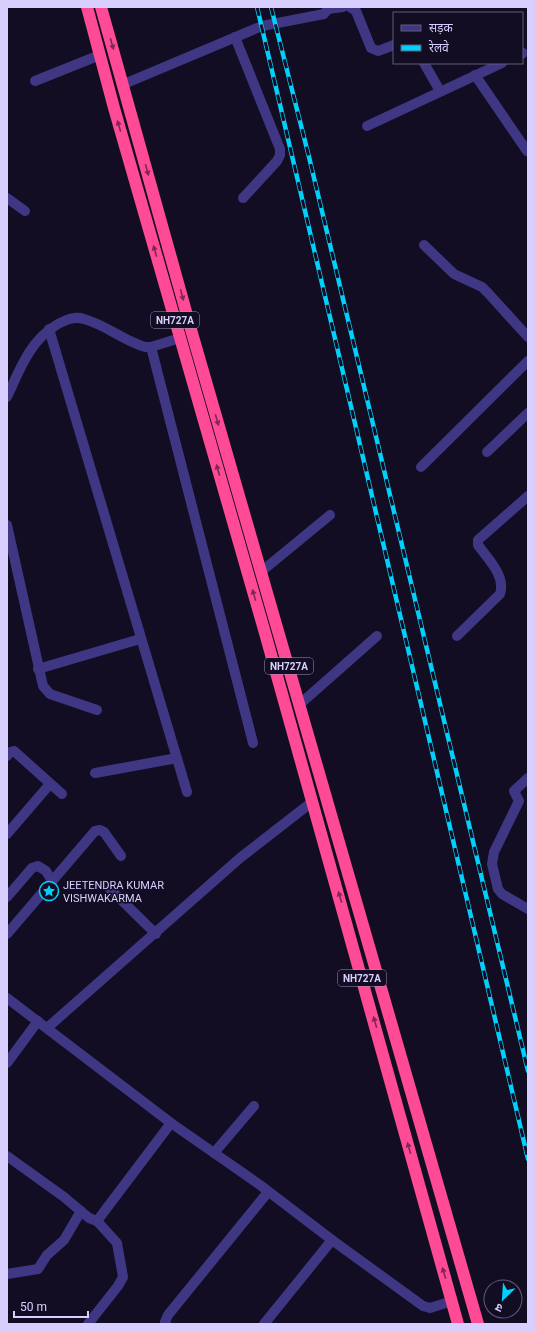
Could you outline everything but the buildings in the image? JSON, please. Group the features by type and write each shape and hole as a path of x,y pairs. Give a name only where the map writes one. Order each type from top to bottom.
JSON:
{"highway":[{"name":"NH727A","path":"87,7 458,1324"},
{"name":"NH727A","path":"102,7 192,333 262,571 478,1324"}],"street":[{"path":"124,84 262,26 324,14 328,8 344,7"},
{"path":"350,7 356,11 371,48 378,51 393,45"},
{"path":"235,37 280,149 280,155 277,161 243,198"},
{"path":"35,81 100,55"},
{"path":"425,64 440,91"},
{"path":"367,126 500,64"},
{"path":"475,75 527,151"},
{"path":"7,198 25,211"},
{"path":"424,246 454,274 482,287 528,337"},
{"path":"7,397 27,355 34,344 49,329 66,319 83,319 138,345 151,347 180,338"},
{"path":"49,329 115,547 140,639 188,792"},
{"path":"151,347 253,743"},
{"path":"421,467 528,361"},
{"path":"487,452 528,413"},
{"path":"457,636 500,594 503,588 502,580 478,545 478,540 528,496"},
{"path":"262,571 330,514"},
{"path":"7,525 38,670 43,686 50,694 97,710"},
{"path":"300,704 377,636"},
{"path":"38,670 140,639"},
{"path":"7,756 10,752 14,751 62,794"},
{"path":"95,773 177,758"},
{"path":"528,778 514,792 519,802 494,852 492,864 498,889 502,894 528,909"},
{"path":"7,834 50,784"},
{"path":"47,1028 156,934 240,858 312,802"},
{"path":"7,934 95,831 100,830 108,836 121,856"},
{"path":"7,897 32,868 38,866 46,870 52,880"},
{"path":"110,889 156,934"},
{"path":"7,998 171,1123 423,1306 430,1308 452,1301"},
{"path":"7,1063 38,1021"},
{"path":"214,1153 254,1106"},
{"path":"97,1220 171,1123"},
{"path":"7,1156 89,1218 97,1220 117,1243 123,1277 118,1286 88,1324"},
{"path":"166,1324 165,1322 168,1315 268,1192"},
{"path":"7,1274 38,1269 47,1255 64,1240 81,1211"},
{"path":"264,1324 332,1240"}],"railway":[{"path":"257,7 528,1159"},
{"path":"271,7 309,157 528,1071"}],"place":[{"name":"JEETENDRA KUMAR VISHWAKARMA","path":"49,891"}]}
